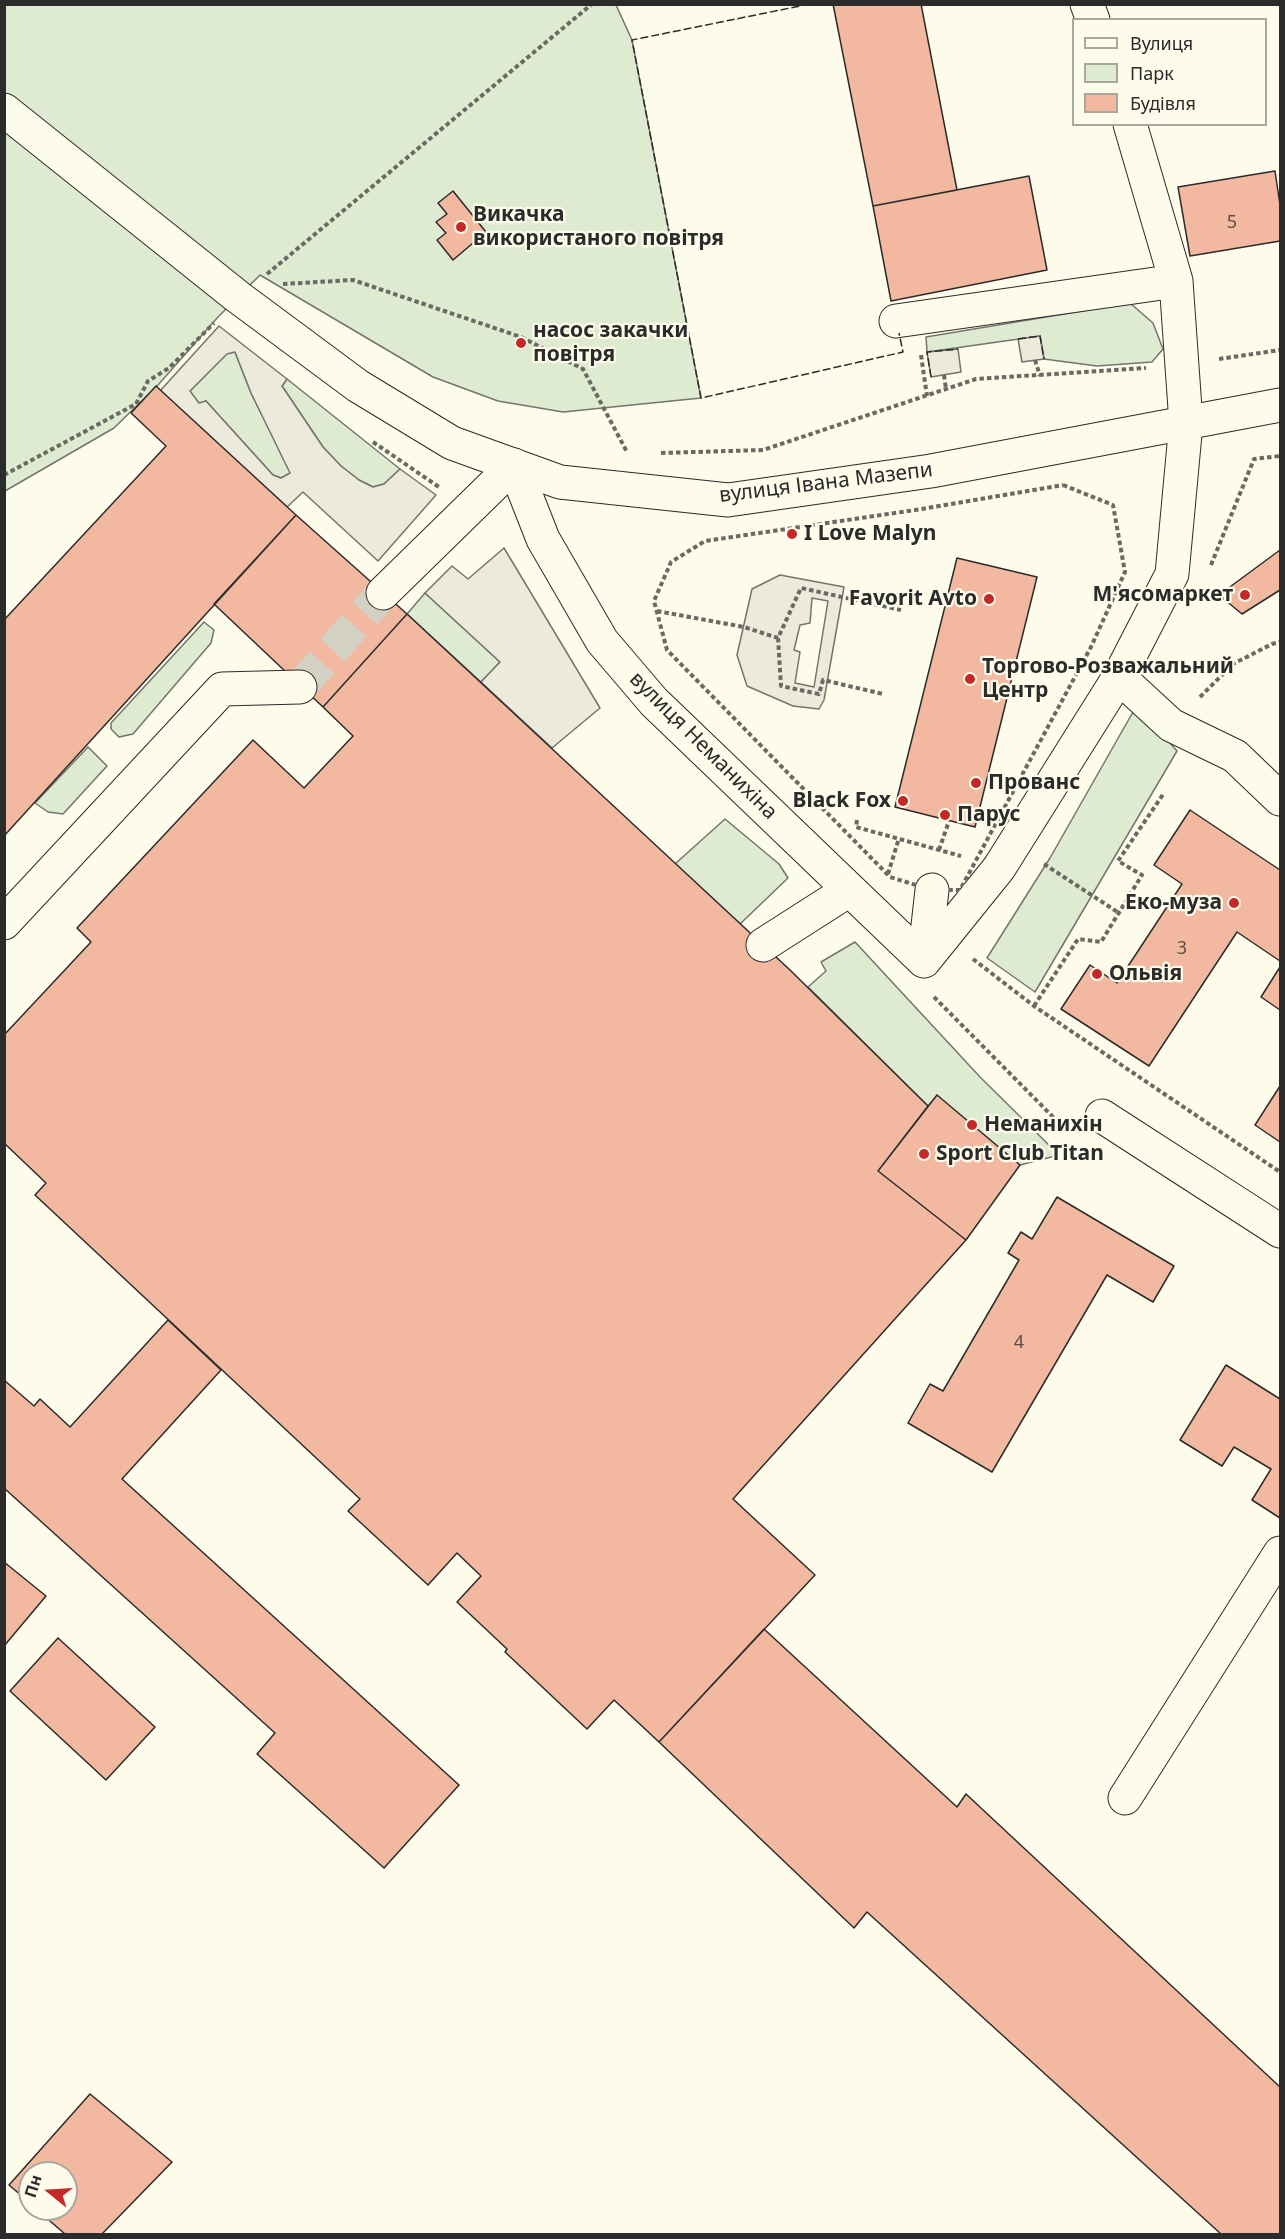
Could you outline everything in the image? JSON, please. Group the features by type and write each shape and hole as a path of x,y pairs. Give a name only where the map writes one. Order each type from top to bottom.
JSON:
{"street":[{"name":"вулиця Івана Мазепи","path":"4,110 229,308 452,442 560,482 728,500 930,471 1281,405"},
{"path":"925,975 999,868 1119,677 1172,574 1186,423 1176,281 1131,126"},
{"path":"896,321 1176,281"},
{"path":"383,593 513,465"},
{"name":"вулиця Неманихіна","path":"513,465 543,539 602,641 654,702 849,890 925,975"},
{"path":"1119,677 1172,725 1273,778 1281,778"},
{"path":"4,923 222,689 300,687"},
{"path":"1234,756 1281,799"},
{"path":"763,945 849,890"},
{"path":"925,975 932,890"},
{"path":"1102,1116 1281,1231"},
{"path":"1125,1798 1281,1553"}],"path":[{"path":"267,275 592,4"},
{"path":"274,285 353,280 520,337 583,369 628,453"},
{"path":"4,475 136,404 148,381 169,368 229,308"},
{"path":"661,453 763,450 976,379 1182,364 1281,350"},
{"path":"1035,360 1040,376"},
{"path":"923,372 927,396"},
{"path":"944,375 946,390"},
{"path":"616,452 638,454"},
{"path":"1206,573 1254,459 1281,456"},
{"path":"1063,485 1113,505 1125,572 1091,647 960,890 932,890 888,875 667,650 654,601 671,562 705,541 1063,485"},
{"path":"884,694 823,680 819,694 781,686 778,638 801,588 901,610"},
{"path":"657,611 744,627 778,638"},
{"path":"1172,725 1233,664 1272,644 1281,642"},
{"path":"1034,1006 1078,939 1101,942 1119,913 1142,875 1118,861 1164,794"},
{"path":"857,820 856,826 968,858"},
{"path":"939,850 949,821"},
{"path":"888,875 899,838"},
{"path":"1041,862 1119,913"},
{"path":"970,957 1034,1006 1281,1172"},
{"path":"925,975 1066,1130"}],"green space":[{"path":"5,5 616,5 632,40 701,398 563,412 498,401 433,377 260,275 218,317 158,385 114,428 5,491"},
{"path":"1130,303 1153,323 1163,349 1152,362 1097,366 1044,359 1040,336 927,352 926,337"},
{"path":"235,352 251,393 291,473 281,478 273,475 206,401 199,404 189,392 227,353"},
{"path":"287,379 400,469 384,484 373,487 359,480 341,466 323,447 282,386"},
{"path":"425,593 500,662 481,682 407,614"},
{"path":"204,622 214,630 211,643 133,734 119,737 111,729 111,723"},
{"path":"1137,705 1177,751 1035,992 987,958 1050,858"},
{"path":"88,747 107,766 63,814 48,812 35,803"},
{"path":"725,819 779,864 788,878 740,924 675,864"},
{"path":"855,942 980,1077 1059,1155 1020,1165 937,1096 928,1106 808,987 826,971 821,962"}],"shaded area":[{"path":"219,326 287,379 282,386 323,447 341,466 359,480 373,487 384,484 400,469 436,495 378,561 303,492 287,507 160,391","holes":["235,352 251,393 290,473 281,478 273,475 206,401 199,403 190,391 227,354"]},
{"path":"1040,336 1044,359 1022,362 1018,339"},
{"path":"958,349 961,372 931,377 927,352"},
{"path":"504,548 600,708 552,748 481,682 500,662 425,593 452,566 468,579"},
{"path":"780,575 844,587 824,700 819,709 793,706 747,686 737,655 752,589","holes":["812,598 828,601 814,687 795,683 800,652 794,650 800,625 810,623"]}],"building":[{"path":"833,4 921,4 957,190 873,206"},
{"path":"1275,171 1280,205 1280,241 1190,256 1178,187"},
{"path":"1029,176 1047,270 891,301 873,206"},
{"name":"Викачка використаного повітря","path":"453,191 486,232 453,260 437,240 446,233 436,222 447,214 438,203"},
{"name":"насос закачки повітря","path":"523,337 527,343 523,349 519,349 515,341"},
{"path":"156,386 296,515 4,836 4,620 166,446 131,413"},
{"path":"296,515 407,614 323,707 214,604"},
{"path":"1280,550 1280,590 1242,614 1219,595"},
{"name":"Торгово-Розважальний Центр","path":"957,558 1037,577 975,827 895,807"},
{"path":"407,614 790,970 928,1106 878,1171 966,1240 733,1499 815,1575 659,1742 614,1700 587,1729 505,1652 507,1649 457,1602 481,1576 457,1553 428,1585 348,1511 360,1499 35,1195 46,1183 4,1143 4,1035 91,942 77,928 253,740 304,788 353,736 323,707"},
{"path":"1190,810 1280,870 1280,961 1237,932 1149,1066 1061,1009 1090,965 1117,983 1182,884 1154,865"},
{"path":"1280,967 1280,1010 1261,997"},
{"path":"1280,1086 1280,1142 1255,1125"},
{"path":"937,1095 1020,1165 966,1240 878,1171"},
{"path":"1057,1197 1174,1266 1153,1302 1107,1275 992,1472 908,1423 930,1384 943,1391 1019,1260 1008,1253 1021,1232 1032,1239"},
{"path":"168,1320 221,1370 122,1479 459,1785 384,1868 257,1754 275,1733 4,1488 4,1380 34,1406 40,1399 70,1427"},
{"path":"1226,1365 1280,1399 1280,1518 1252,1500 1271,1469 1234,1447 1222,1466 1180,1440"},
{"path":"4,1562 46,1596 4,1646"},
{"path":"764,1629 957,1807 966,1794 1280,2087 1280,2234 1221,2234 867,1912 854,1928 659,1742"},
{"path":"58,1638 155,1727 106,1780 10,1691"},
{"path":"90,2094 172,2162 102,2234 65,2234 50,2221 78,2221 78,2161 30,2161"},
{"path":"18,2175 18,2193 9,2185"}],"tunnel":[{"path":"300,687 383,593"}],"fence":[{"path":"810,4 632,40 701,398 903,352 899,333"},
{"path":"1018,339 1040,336 1044,359"},
{"path":"931,377 927,352 958,349"}],"place":[{"name":"Викачка використаного повітря","path":"461,227"},
{"name":"насос закачки повітря","path":"521,343"},
{"name":"I Love Malyn","path":"792,534"},
{"name":"М'ясомаркет","path":"1245,595"},
{"name":"Favorit Avto","path":"989,599"},
{"name":"Торгово-Розважальний Центр","path":"970,679"},
{"name":"Прованс","path":"976,783"},
{"name":"Black Fox","path":"903,801"},
{"name":"Парус","path":"945,815"},
{"name":"Еко-муза","path":"1234,903"},
{"name":"Ольвія","path":"1097,974"},
{"name":"Неманихін","path":"972,1125"},
{"name":"Sport Club Titan","path":"924,1154"}]}
